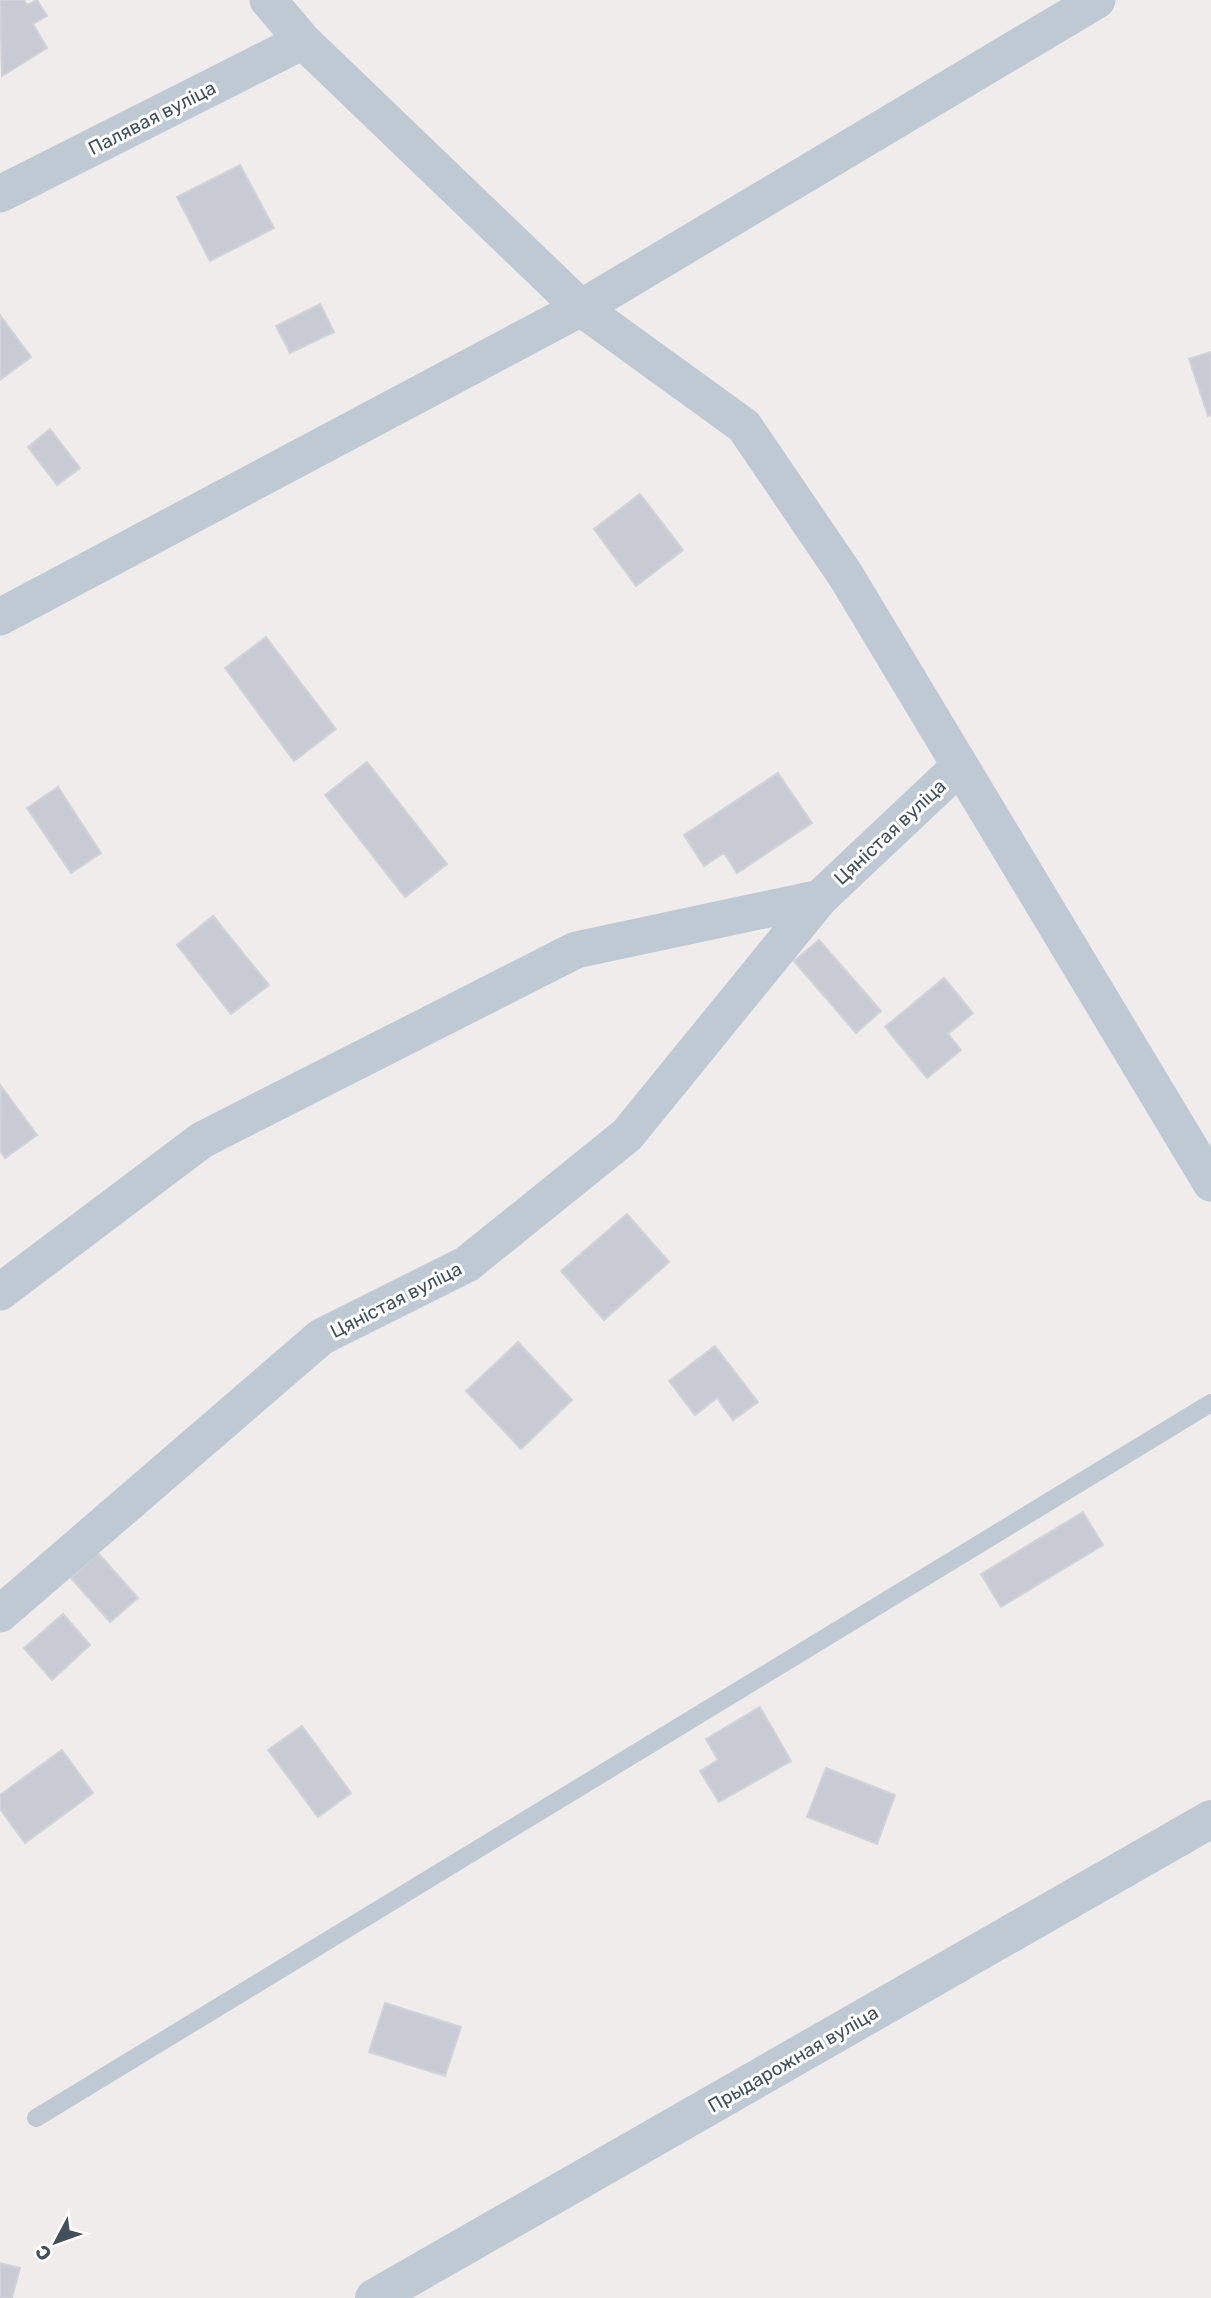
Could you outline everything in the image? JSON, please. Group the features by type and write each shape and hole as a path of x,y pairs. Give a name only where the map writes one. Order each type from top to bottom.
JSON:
{"street":[{"path":"268,0 303,41 581,308 744,426 846,576 1211,1183"},
{"path":"0,617 581,308 1097,0"},
{"name":"Палявая вуліца","path":"0,194 303,41"},
{"name":"Цяністая вуліца","path":"0,1614 321,1337 467,1264 627,1135 820,898 960,766"},
{"name":"Цяністая вуліца","path":"0,1292 202,1140 576,950 820,898"},
{"name":"Прыдарожная вуліца","path":"374,2298 1211,1819"}],"lane":[{"path":"36,2118 1211,1403"}],"building":[{"path":"0,0 24,0 27,5 37,0 47,16 33,24 47,48 2,76"},
{"path":"240,165 274,228 210,261 177,197"},
{"path":"320,304 334,332 290,353 276,326"},
{"path":"0,315 31,357 0,380"},
{"path":"1211,352 1211,415 1208,416 1189,359"},
{"path":"50,429 80,468 57,485 28,447"},
{"path":"640,494 683,550 636,586 594,529"},
{"path":"266,637 336,729 294,761 225,668"},
{"path":"367,762 447,864 405,897 325,795"},
{"path":"778,773 812,823 737,873 724,853 704,866 684,835"},
{"path":"58,787 101,853 71,873 27,808"},
{"path":"213,916 269,985 231,1014 177,945"},
{"path":"819,940 881,1011 856,1033 794,961"},
{"path":"944,978 973,1013 948,1034 961,1050 927,1078 885,1027"},
{"path":"1,1086 37,1135 5,1158 0,1151"},
{"path":"627,1214 669,1262 604,1320 561,1271"},
{"path":"518,1342 572,1400 521,1449 466,1391"},
{"path":"715,1346 758,1402 733,1420 717,1398 695,1415 669,1381"},
{"path":"1083,1512 1103,1545 1001,1607 981,1574"},
{"path":"98,1553 138,1598 110,1622 71,1578"},
{"path":"63,1614 90,1645 52,1680 24,1648"},
{"path":"760,1707 791,1761 719,1802 700,1771 718,1760 706,1739"},
{"path":"302,1726 351,1793 318,1817 268,1750"},
{"path":"62,1750 93,1793 25,1843 0,1809 0,1795"},
{"path":"826,1768 895,1795 877,1844 807,1817"},
{"path":"385,2003 461,2027 445,2076 369,2052"},
{"path":"0,2263 20,2268 12,2298 0,2298"}]}
